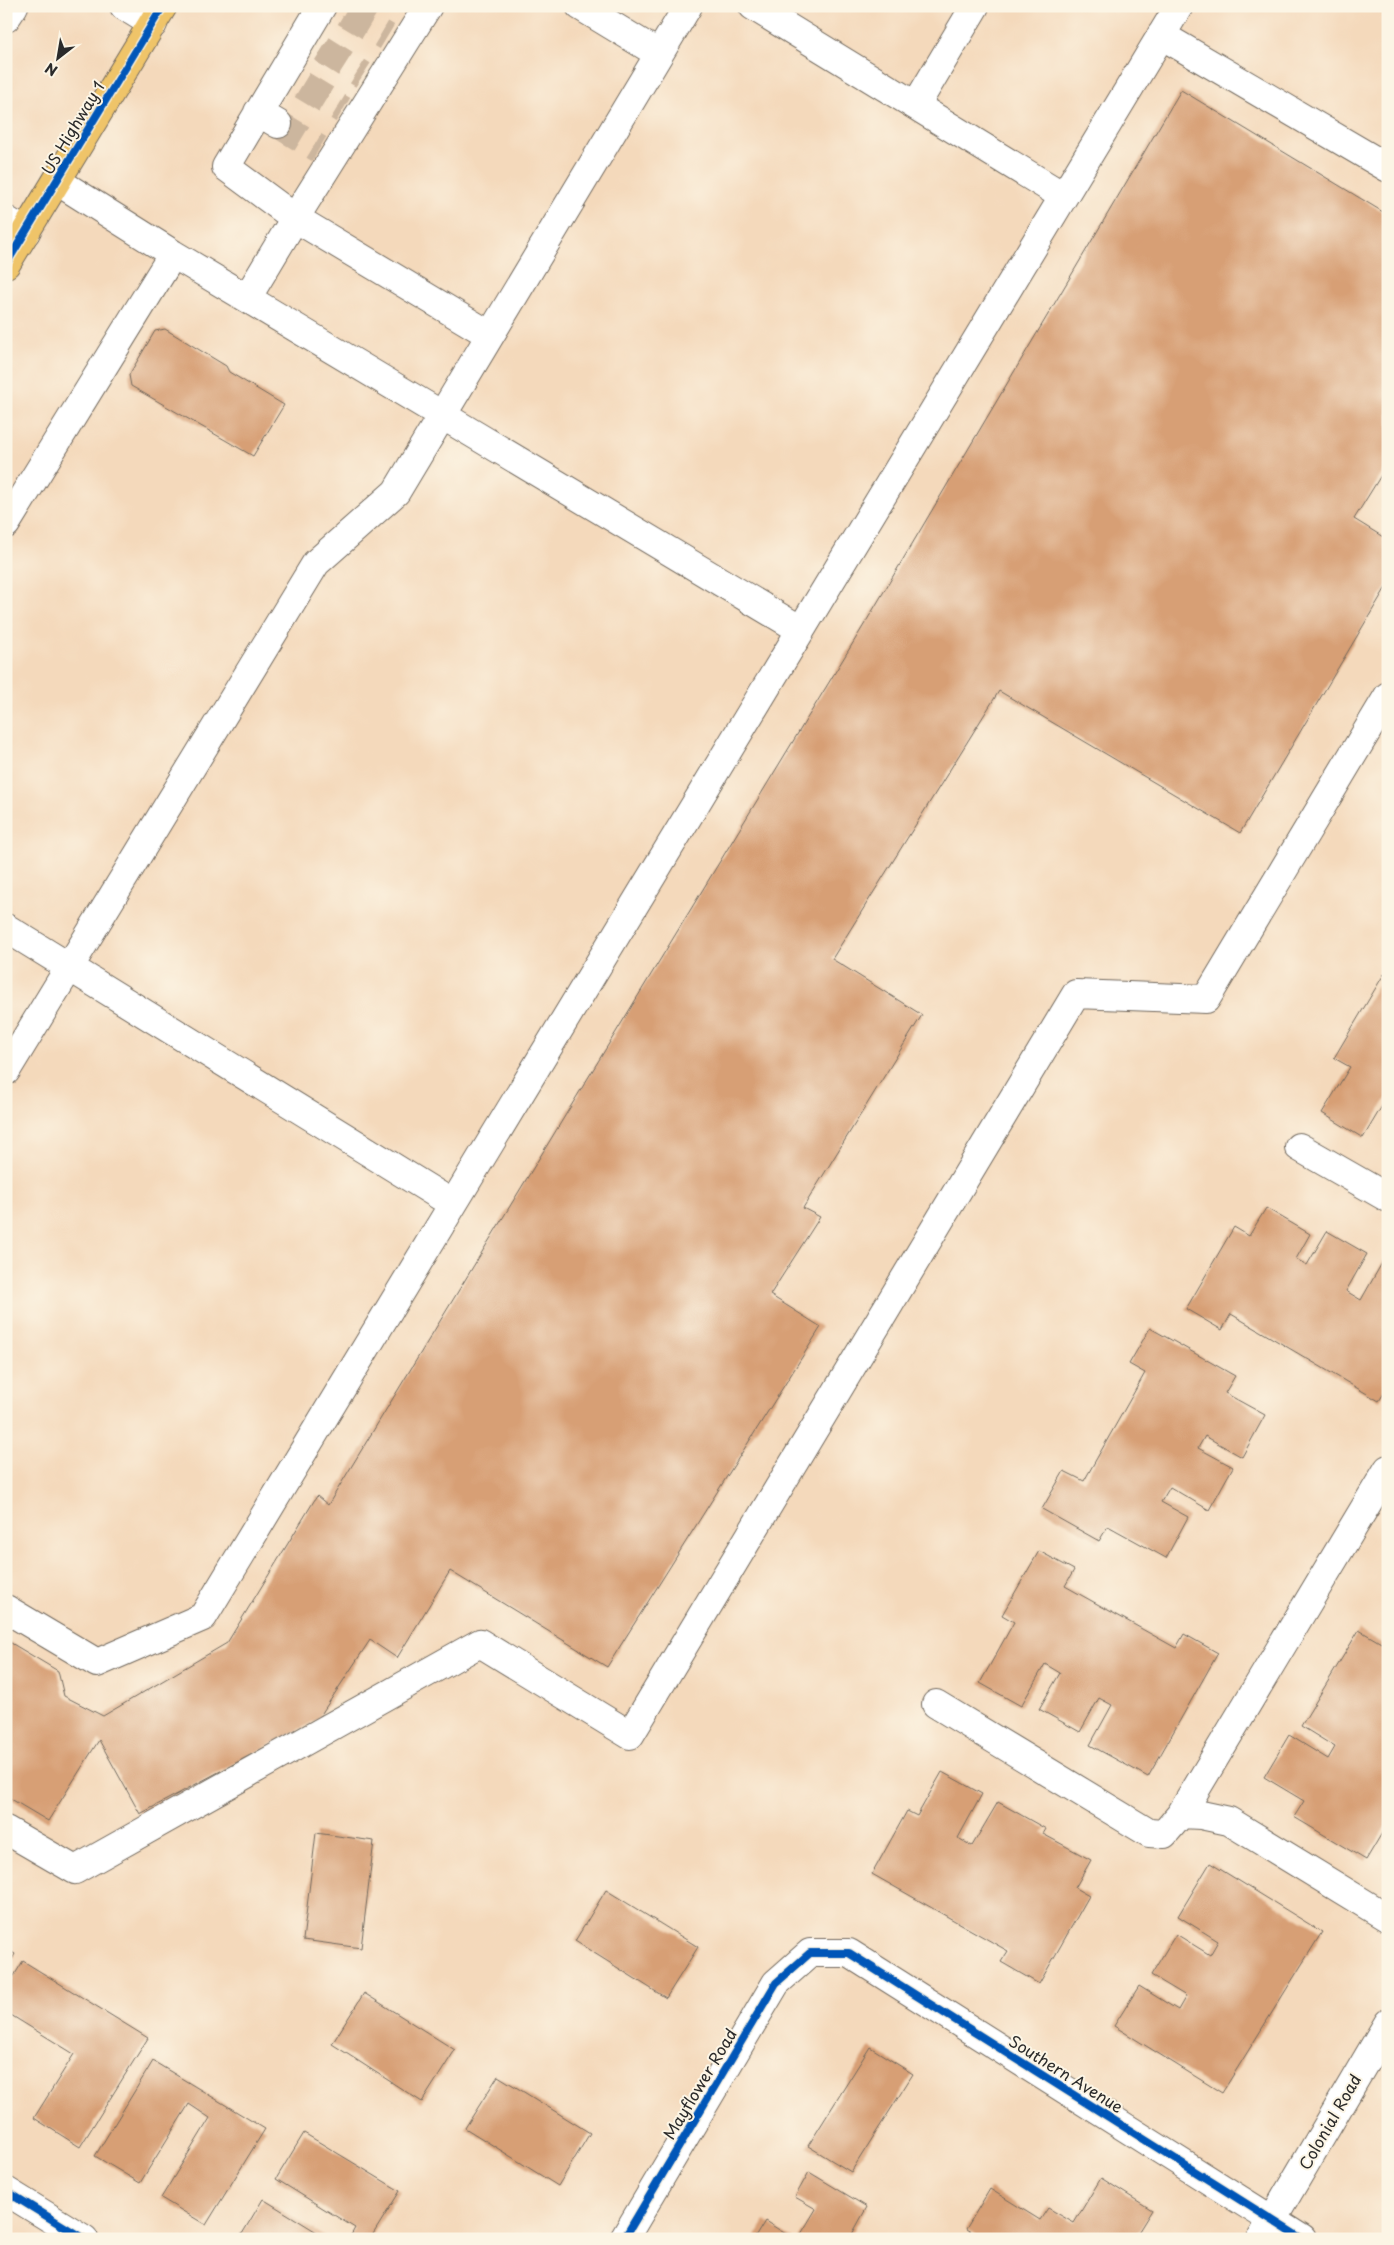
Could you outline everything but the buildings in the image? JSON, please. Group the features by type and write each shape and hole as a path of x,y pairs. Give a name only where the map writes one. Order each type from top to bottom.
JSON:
{"main road":[{"name":"US Highway 1","path":"6,264 16,226 57,181 158,15"}],"street":[{"path":"6,18 14,6"},
{"path":"124,6 158,15"},
{"path":"580,6 659,54"},
{"path":"6,1071 316,562 396,492 688,6"},
{"path":"753,6 1063,196"},
{"path":"916,105 975,6"},
{"path":"6,1609 97,1663 203,1617 1178,6"},
{"path":"334,8 268,118 226,167 295,218 490,335"},
{"path":"247,298 295,218 326,154 350,114 395,42 424,8"},
{"path":"1161,35 1388,168"},
{"path":"57,181 172,254 801,630"},
{"path":"6,524 172,254"},
{"path":"6,1830 75,1870 480,1643 630,1735 1076,994 1206,999 1388,696"},
{"path":"6,928 453,1204"},
{"path":"1299,1147 1388,1198"},
{"path":"936,1704 1149,1832 1164,1834 1181,1814 1388,1469"},
{"path":"1181,1814 1201,1815 1229,1821 1388,1918"},
{"name":"Southern Avenue","path":"810,1953 849,1953 1267,2230 1302,2239"},
{"name":"Mayflower Road","path":"624,2239 776,1983 810,1953"},
{"name":"Colonial Road","path":"1267,2230 1388,2023"},
{"path":"6,2191 84,2239"}],"tunnel":[{"path":"345,12 387,37"},
{"path":"322,49 363,75"},
{"path":"302,85 343,110"},
{"path":"278,124 319,149"}],"cycle path":[{"path":"6,264 163,6"},
{"path":"624,2239 776,1983 810,1953 849,1953 1302,2239"},
{"path":"6,2191 84,2239"}]}
